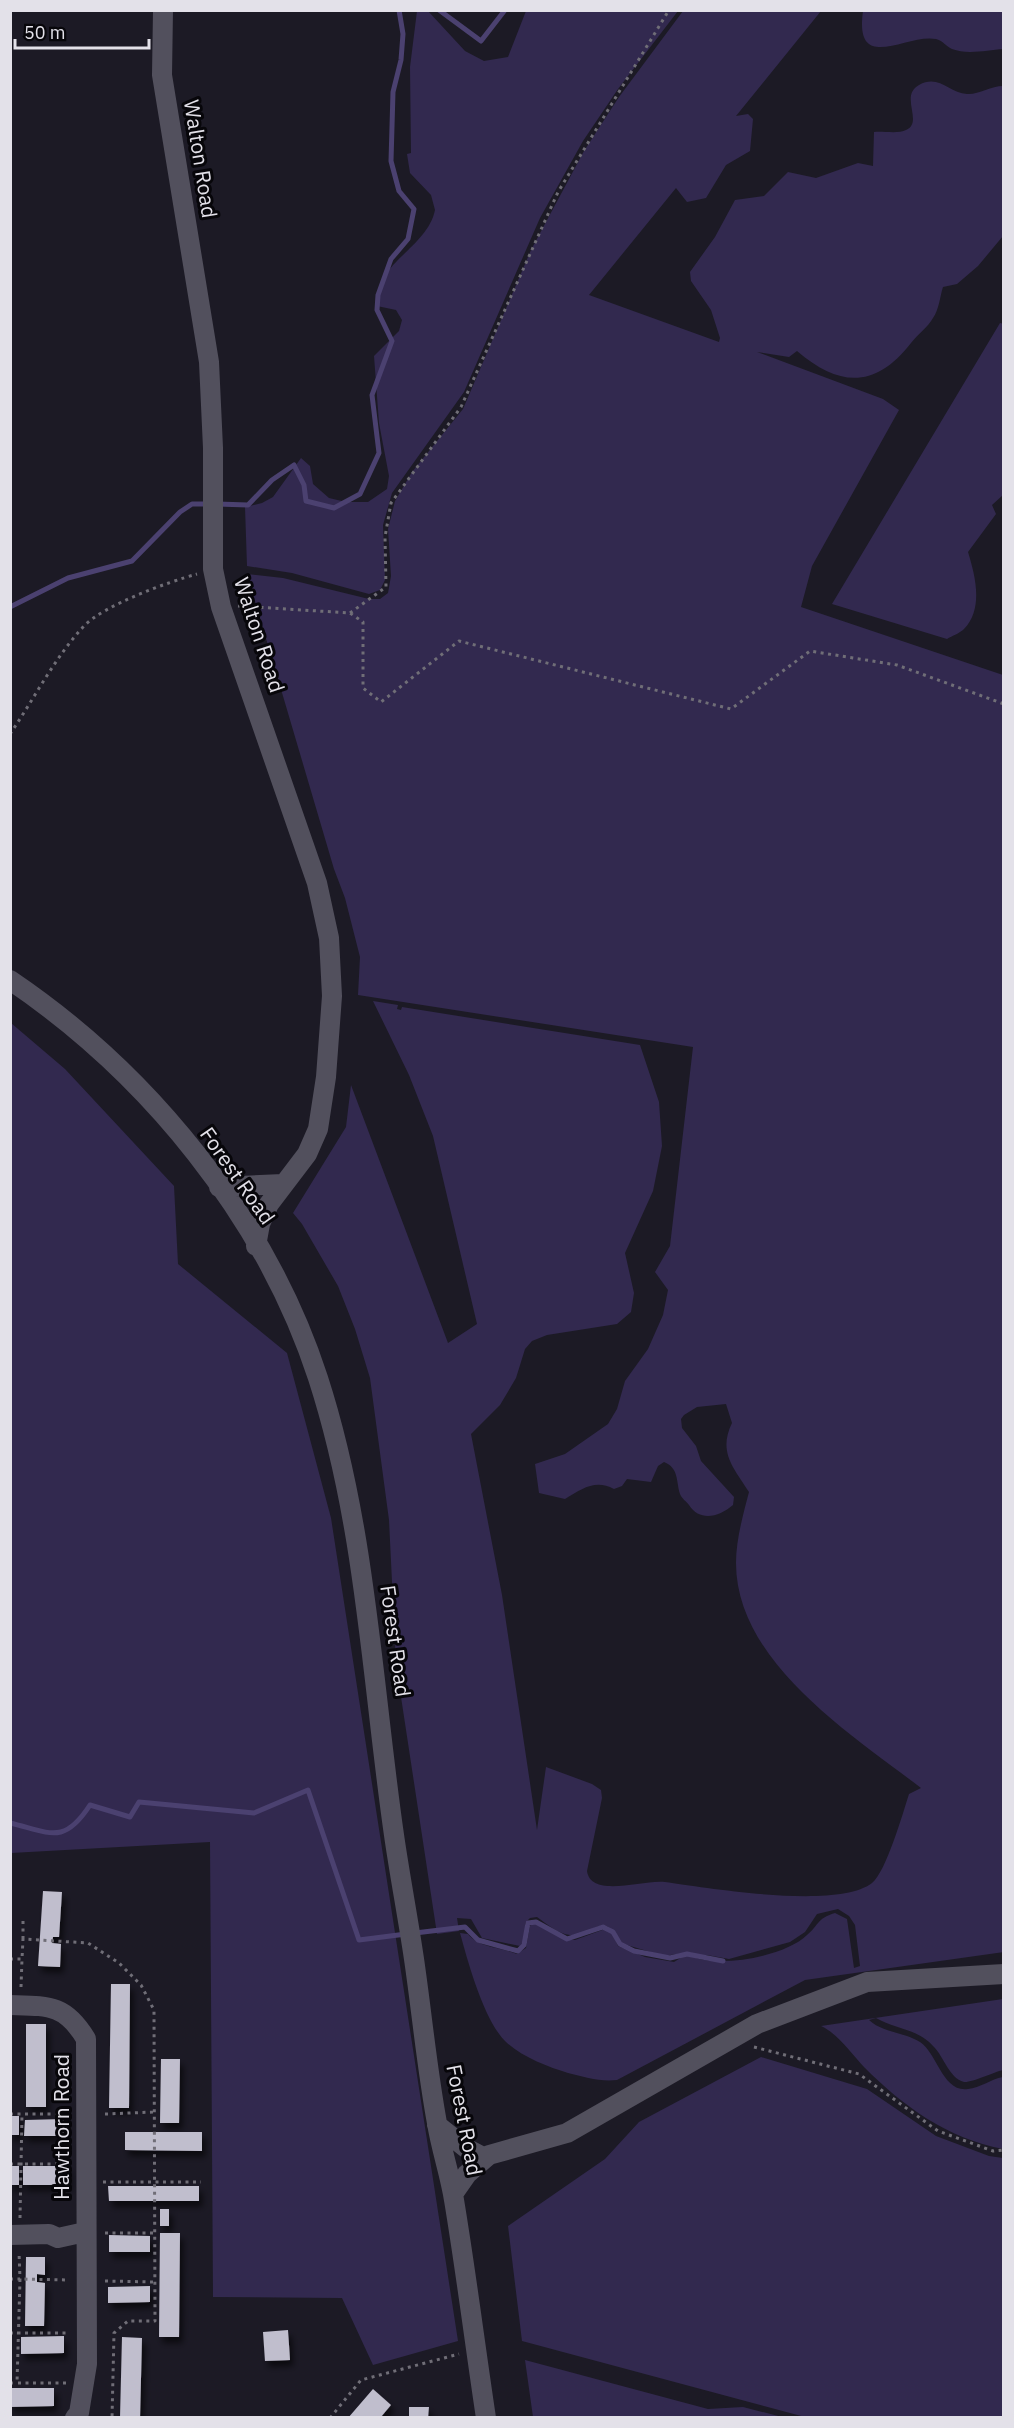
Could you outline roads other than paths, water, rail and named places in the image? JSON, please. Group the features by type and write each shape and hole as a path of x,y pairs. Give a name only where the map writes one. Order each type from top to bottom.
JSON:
{"street":[{"name":"Walton Road","path":"163,10 162,75 208,362 213,448 213,569 222,606 317,883 329,938 332,996 318,1129 307,1154 264,1213 256,1246"},
{"name":"Forest Road","path":"10,980 77,1031 123,1072 174,1128 219,1187 256,1246 289,1306 317,1376 340,1462 354,1530 378,1689 394,1833 437,2125 453,2194 486,2418"},
{"path":"219,1187 253,1188 283,1184"},
{"path":"453,2194 467,2174 485,2158 501,2151 567,2133 757,2024 867,1982 1004,1974"},
{"name":"Hawthorn Road","path":"16,2005 48,2006 62,2011 79,2028 86,2039 88,2114 85,2232 86,2383 79,2413 75,2418"},
{"path":"437,2125 466,2148 485,2158"},
{"path":"15,2235 49,2234 58,2238 85,2232"}],"waterway":[{"path":"217,504 248,505 272,480 294,465 304,485 306,501 334,508 360,494 379,453 372,395 392,341 377,310 378,295 391,259 408,239 414,209 399,191 391,161 393,92 401,60 403,34 399,10"},
{"path":"439,10 481,41 505,10"},
{"path":"10,607 68,578 132,561 180,512 192,504 208,504"},
{"path":"10,1823 56,1833 72,1826 90,1805 130,1817 139,1802 254,1813 308,1790 359,1940 406,1934"},
{"path":"415,1933 465,1927 478,1940 518,1951 524,1945 528,1923 536,1922 567,1939 603,1927 613,1932 620,1944 634,1951 670,1958 687,1954 723,1961"}]}
